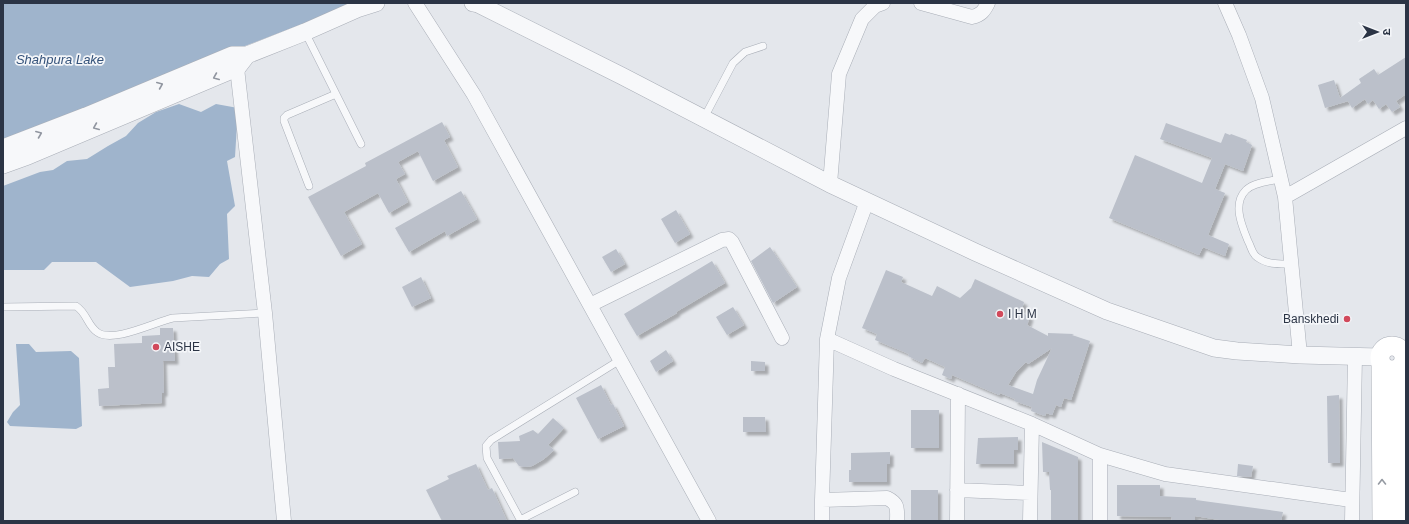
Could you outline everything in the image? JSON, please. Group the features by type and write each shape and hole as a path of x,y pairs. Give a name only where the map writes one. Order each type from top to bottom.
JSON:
{"main road":[{"path":"1382,521 1396,358"},
{"path":"1396,358 1400,521"}],"street":[{"path":"3,148 238,59 357,9 376,3"},
{"path":"415,3 474,95 709,521"},
{"path":"473,3 478,4 616,72 830,184 1107,311 1214,348 1300,355 1396,358"},
{"path":"830,184 839,74 862,19 875,6 882,3"},
{"path":"921,3 972,17 980,15 988,3"},
{"path":"1225,3 1239,34 1262,98 1285,197 1300,355"},
{"path":"3,165 28,156 238,59"},
{"path":"238,59 265,313 284,521"},
{"path":"1285,197 1406,128"},
{"path":"822,521 828,339 839,278 867,201"},
{"path":"590,305 722,240 728,239 732,242 782,338"},
{"path":"828,339 894,369 1032,424 1100,455 1165,474 1351,500"},
{"path":"1352,521 1351,500 1355,356"},
{"path":"957,521 958,394"},
{"path":"1030,521 1032,424"},
{"path":"1100,455 1100,521"},
{"path":"957,490 1030,493"},
{"path":"822,500 887,498 894,501 897,507 897,521"}],"lane":[{"path":"305,32 361,144"},
{"path":"704,118 733,63 745,52 763,46"},
{"path":"309,186 284,118 287,115 336,94"},
{"path":"1281,179 1254,185 1246,189 1240,199 1240,220 1255,256 1271,264 1292,264"},
{"path":"3,307 76,306 83,311 96,331 101,335 108,336 127,333 162,320 173,318 265,313"},
{"path":"575,492 521,521 487,458 486,446 491,440 620,360"}],"water":[{"name":"Shahpura Lake","path":"3,3 357,3 3,139"},
{"path":"179,104 201,112 216,104 238,108 235,157 227,161 235,206 227,214 229,259 220,264 209,277 192,276 173,281 130,287 96,262 52,262 44,270 3,270 3,186 40,172 53,170 67,161 87,159 126,136 138,123 156,112"},
{"path":"16,344 29,344 36,352 71,351 79,358 82,426 76,429 10,426 7,422 13,412 20,405"}],"building":[{"path":"1406,57 1406,94 1396,101 1400,107 1392,112 1386,104 1379,109 1373,100 1368,104 1365,99 1352,108 1348,101 1325,108 1318,85 1334,80 1340,98 1361,83 1359,79 1374,69 1378,75"},
{"path":"442,122 450,137 444,140 458,167 433,181 418,151 398,162 405,174 396,179 408,202 389,213 378,193 344,212 362,244 341,256 308,197 366,166 365,163"},
{"path":"1166,123 1221,143 1225,133 1247,140 1246,142 1252,145 1243,171 1225,164 1215,189 1225,193 1208,235 1229,244 1225,256 1203,247 1199,255 1109,218 1135,155 1202,183 1212,158 1160,139"},
{"path":"461,191 477,219 447,236 445,231 409,252 395,228"},
{"path":"676,210 690,234 675,243 661,219"},
{"path":"770,247 797,287 773,303 751,261"},
{"path":"616,249 625,264 611,272 602,257"},
{"path":"712,261 725,283 637,336 624,314"},
{"path":"886,270 903,277 901,282 932,296 937,286 960,298 971,288 975,279 1024,302 1021,312 1030,317 1027,325 1048,336 1048,333 1074,334 1072,335 1090,341 1071,400 1064,398 1061,407 1056,405 1052,415 1046,413 1045,416 1031,411 1032,407 1014,401 1015,399 1000,393 999,395 952,375 951,379 942,375 945,367 925,358 922,363 908,356 909,354 875,340 877,334 862,328","holes":["1052,348 1037,380 1033,394 1008,385 1016,372 1026,362 1028,364"]},
{"path":"421,277 431,298 412,307 402,287"},
{"path":"733,307 744,325 727,335 716,317"},
{"path":"160,328 173,328 175,361 163,361 164,393 162,393 162,403 99,406 98,389 109,388 108,367 115,367 114,344 142,343 142,336 160,335"},
{"path":"666,350 673,361 656,372 650,361"},
{"path":"751,361 765,362 765,371 751,371"},
{"path":"601,385 624,426 598,439 576,398"},
{"path":"1339,395 1340,463 1328,463 1327,396"},
{"path":"911,410 939,410 939,448 911,448"},
{"path":"743,417 765,417 766,432 743,432"},
{"path":"553,418 564,428 548,445 554,450 544,459 532,466 525,467 519,466 513,458 499,459 498,442 520,441 519,436 533,430 538,434"},
{"path":"1018,437 1018,450 1014,450 1014,464 976,464 978,438"},
{"path":"1042,442 1078,457 1078,521 1051,521 1051,490 1049,472 1043,472"},
{"path":"890,452 890,464 887,464 887,482 849,482 851,453"},
{"path":"476,464 488,490 492,488 507,521 442,521 426,490 449,479 447,476"},
{"path":"1238,464 1253,466 1251,477 1237,476"},
{"path":"1117,485 1160,485 1160,496 1196,498 1196,500 1283,512 1281,521 1226,521 1195,516 1195,521 1171,521 1172,517 1117,516"},
{"path":"911,490 938,490 938,521 911,521"}],"place":[{"name":"I H M","path":"1000,314"},
{"name":"Banskhedi","path":"1347,319"},
{"name":"AISHE","path":"156,347"}]}
